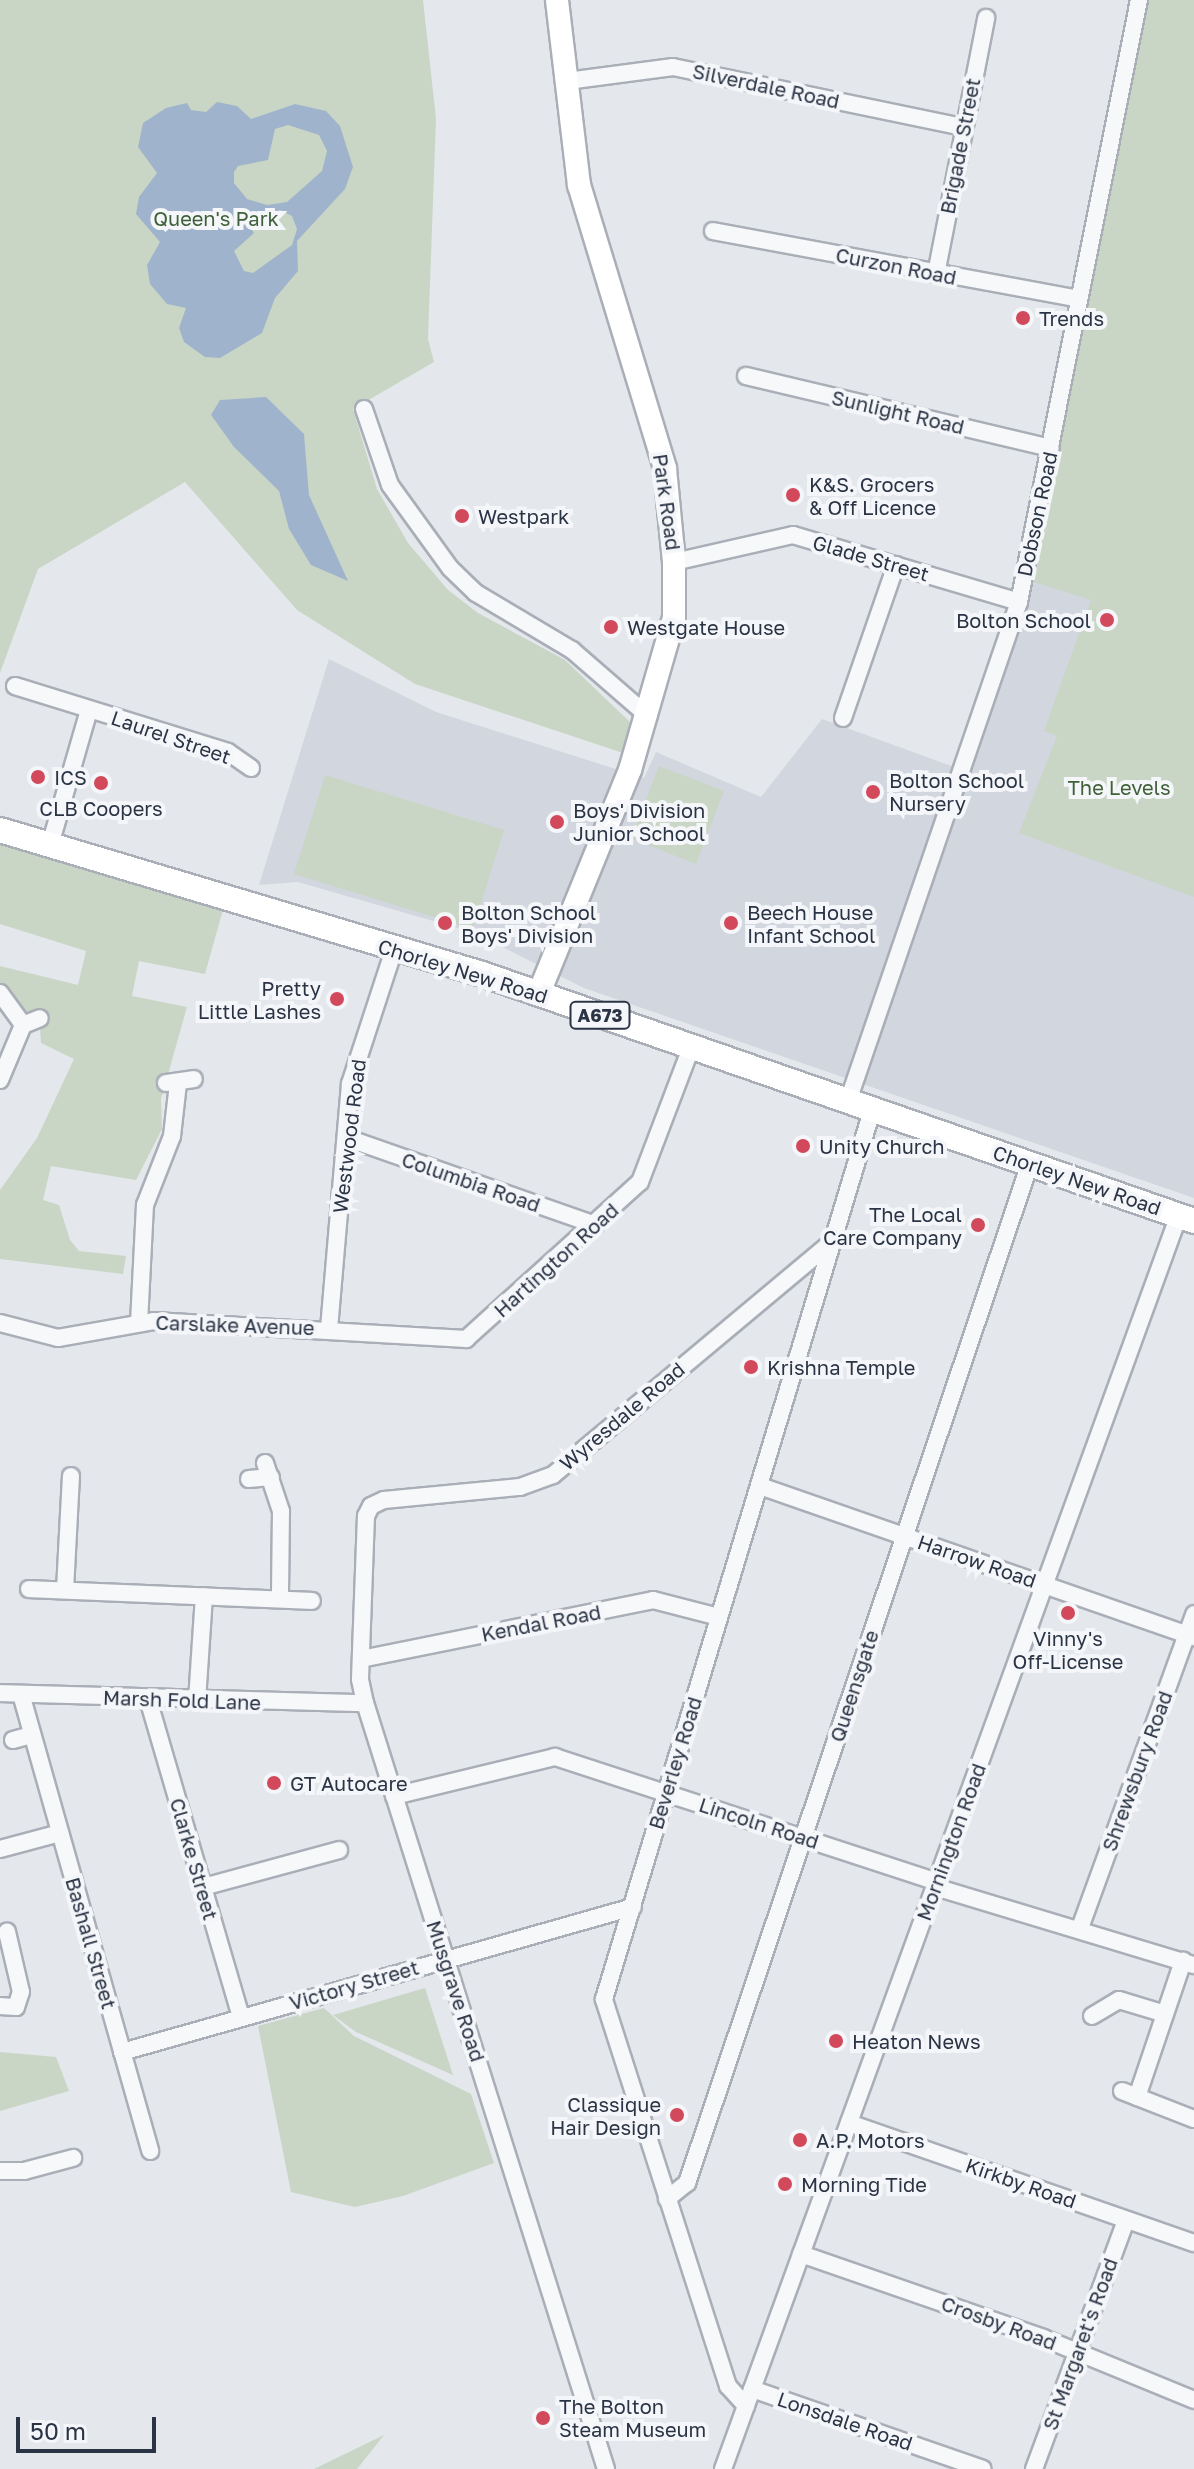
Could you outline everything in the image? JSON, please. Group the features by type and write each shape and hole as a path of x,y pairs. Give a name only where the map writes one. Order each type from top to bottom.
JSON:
{"main road":[{"name":"Chorley New Road","path":"0,830 539,993 847,1104 1187,1218"}],"street":[{"name":"Park Road","path":"539,993 648,716 674,618 671,507 655,428 579,185 557,0"},
{"name":"Dobson Road","path":"847,1104 1019,602 1139,0"},
{"name":"Brigade Street","path":"936,274 986,18"},
{"name":"Silverdale Road","path":"567,81 673,67 964,127"},
{"name":"Curzon Road","path":"713,231 1079,299"},
{"name":"Sunlight Road","path":"746,376 1051,448"},
{"path":"364,409 390,485 450,568 476,593 572,650 648,716"},
{"name":"Glade Street","path":"674,562 793,535 1019,602"},
{"path":"843,718 896,565"},
{"name":"Laurel Street","path":"15,686 228,752 251,768"},
{"name":"Laurel Street","path":"50,845 89,710"},
{"name":"Westwood Road","path":"329,1329 355,1062 394,949"},
{"path":"0,993 23,1025"},
{"path":"0,1080 23,1025 40,1018"},
{"name":"Hartington Road","path":"329,1329 466,1339 595,1225 645,1175 691,1048"},
{"path":"139,1323 145,1205 172,1136 179,1082"},
{"name":"Beverley Road","path":"746,2406 728,2386 604,2007 872,1111"},
{"name":"Columbia Road","path":"347,1138 595,1225"},
{"name":"Queensgate","path":"667,2199 687,2183 1030,1163"},
{"name":"Mornington Road","path":"723,2469 1045,1585 1187,1218"},
{"name":"Wyresdale Road","path":"371,1506 384,1500 520,1487 553,1475 835,1239"},
{"name":"Carslake Avenue","path":"0,1323 58,1338 139,1323 329,1329"},
{"path":"249,1479 268,1470 282,1522 280,1599"},
{"path":"65,1590 71,1484 89,1489"},
{"name":"Harrow Road","path":"760,1486 1190,1636"},
{"name":"Musgrave Road","path":"371,1506 366,1516 361,1659 365,1703 606,2469"},
{"path":"29,1589 312,1601"},
{"path":"197,1701 204,1596"},
{"name":"Kendal Road","path":"361,1659 653,1600 719,1617"},
{"name":"Shrewsbury Road","path":"1080,1928 1190,1636 1194,1614"},
{"name":"Marsh Fold Lane","path":"0,1693 197,1701 365,1703"},
{"name":"Bashall Street","path":"21,1694 150,2151"},
{"name":"Clarke Street","path":"148,1699 241,2018"},
{"path":"13,1740 32,1735"},
{"name":"Lincoln Road","path":"394,1796 555,1757 936,1884 1188,1963"},
{"path":"0,1849 60,1833"},
{"path":"203,1887 339,1850"},
{"name":"Victory Street","path":"122,2052 633,1907"},
{"path":"0,2006 16,2007 21,1992 7,1932"},
{"path":"1188,1963 1130,2094 1194,2119"},
{"path":"1092,2016 1119,2000 1165,2014"},
{"name":"Kirkby Road","path":"849,2123 1194,2243"},
{"path":"0,2171 24,2171 73,2158"},
{"name":"St Margaret's Road","path":"1034,2469 1126,2220"},
{"name":"Crosby Road","path":"801,2254 1078,2352 1194,2400"},
{"name":"Lonsdale Road","path":"752,2389 983,2469"}],"shaded area":[{"name":"Bolton School","path":"1147,0 1194,0 1194,1198 584,988 475,933 298,882 259,885 329,659 436,712 644,778 656,752 761,797 822,719 968,772 1034,582"}],"green space":[{"name":"Queen's Park","path":"0,0 423,0 436,119 428,339 434,362 353,409 377,489 408,543 448,590 478,613 565,660 632,724 623,753 415,684 297,610 185,482 38,569 0,673"},
{"name":"The Levels","path":"1147,0 1194,0 1194,897 1019,833 1057,736 1044,731 1091,600 1034,582"},
{"path":"659,766 724,791 696,864 631,838"},
{"path":"325,775 504,830 473,929 294,874"},
{"path":"0,830 226,899 205,974 139,961 132,996 187,1007 161,1099 162,1129 136,1180 51,1166 43,1200 59,1205 70,1240 79,1251 126,1256 123,1274 0,1259 0,1190 37,1138 74,1059 41,1043 39,1013 23,1011 0,985 0,966 78,985 86,951 0,924"},
{"path":"425,1988 453,2075 356,2032 333,2015"},
{"path":"324,2008 354,2036 471,2094 494,2163 403,2196 355,2207 291,2192 258,2026"},
{"path":"0,2052 56,2057 69,2091 0,2111"},
{"path":"384,2435 357,2469 314,2469"}],"water":[{"path":"217,102 237,106 251,119 295,104 326,111 340,126 353,167 345,189 297,241 298,271 275,298 262,333 220,358 205,357 184,342 179,328 186,308 167,304 150,284 147,265 160,242 136,214 139,197 157,173 138,147 143,123 166,108 187,103 191,110 206,112","holes":["288,125 319,135 327,151 322,171 287,202 267,205 247,199 234,183 234,172 238,166 268,160 275,129","280,210 292,216 297,229 292,245 253,273 244,271 234,251 254,233 247,223"]},
{"path":"266,397 304,434 309,495 348,581 311,565 289,529 279,491 234,447 211,415 220,400"}],"place":[{"name":"Trends","path":"1023,318"},
{"name":"K&S. Grocers & Off Licence","path":"793,495"},
{"name":"Westpark","path":"462,516"},
{"name":"Bolton School","path":"1107,620"},
{"name":"Westgate House","path":"611,627"},
{"name":"ICS","path":"38,777"},
{"name":"CLB Coopers","path":"101,783"},
{"name":"Bolton School Nursery","path":"873,792"},
{"name":"Boys' Division Junior School","path":"557,822"},
{"name":"Bolton School Boys' Division","path":"445,923"},
{"name":"Beech House Infant School","path":"731,923"},
{"name":"Pretty Little Lashes","path":"337,999"},
{"name":"Unity Church","path":"803,1146"},
{"name":"The Local Care Company","path":"978,1225"},
{"name":"Krishna Temple","path":"751,1367"},
{"name":"Vinny's Off-License","path":"1068,1613"},
{"name":"GT Autocare","path":"274,1783"},
{"name":"Heaton News","path":"836,2041"},
{"name":"Classique Hair Design","path":"677,2115"},
{"name":"A.P. Motors","path":"800,2140"},
{"name":"Morning Tide","path":"785,2184"},
{"name":"The Bolton Steam Museum","path":"543,2418"}]}
